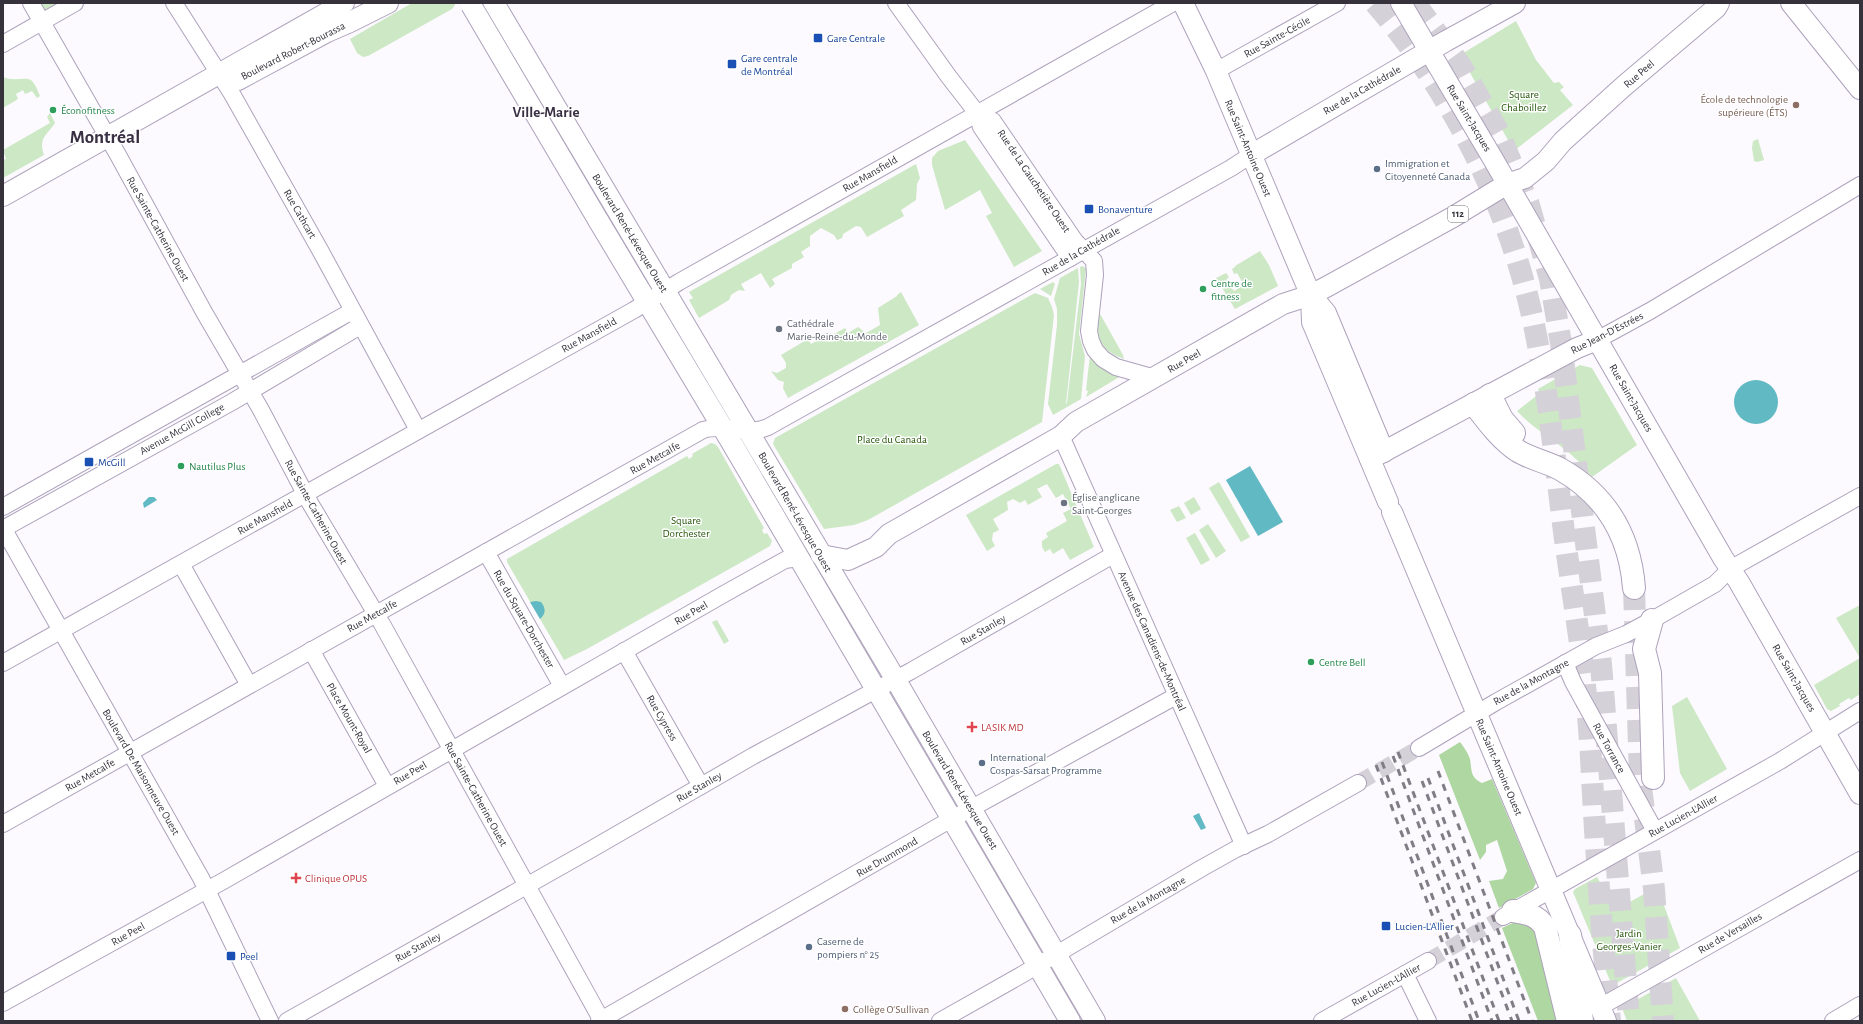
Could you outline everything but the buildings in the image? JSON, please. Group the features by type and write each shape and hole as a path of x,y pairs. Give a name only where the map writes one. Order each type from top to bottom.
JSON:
{"highway":[{"path":"1482,400 1495,430 1514,448 1523,454 1554,466 1584,485 1596,495 1610,512 1628,549 1632,567 1634,588"},
{"path":"1652,620 1645,642 1644,651 1650,673 1653,778"},
{"path":"1508,914 1532,915 1539,920 1544,927 1568,1021"},
{"path":"1570,935 1582,1021"}],"main road":[{"name":"Boulevard Robert-Bourassa","path":"3,196 344,3"},
{"name":"Boulevard Robert-Bourassa","path":"218,75 238,80 327,32 388,3"},
{"name":"Boulevard René-Lévesque Ouest","path":"494,3 896,680 1095,1021"},
{"name":"Rue Saint-Antoine Ouest","path":"1183,3 1216,71 1311,295 1326,313 1377,456 1390,507 1603,1014"},
{"name":"Rue Saint-Jacques","path":"1401,3 1508,184 1860,794"},
{"name":"Rue de la Cathédrale","path":"1251,154 1515,3"},
{"path":"1791,3 1860,89"},
{"name":"Boulevard René-Lévesque Ouest","path":"470,4 723,428 875,691 953,820 1070,1021"},
{"name":"Rue Peel","path":"1061,436 1081,431 1292,310 1311,295 1453,217 1508,184 1520,168 1539,153 1563,141 1624,86 1722,5"},
{"name":"Rue Peel","path":"798,558 821,555 848,560 876,547 889,534 1061,436 1076,422 1283,304 1311,295"},
{"name":"Rue Jean-D'Estrées","path":"1377,456 1578,348 1597,340"}],"street":[{"name":"Rue Sainte-Catherine Ouest","path":"31,3 108,137 201,306 250,390 305,494 376,615 527,886 600,1021"},
{"path":"3,44 75,3"},
{"name":"Rue Cathcart","path":"174,3 242,113 320,250 360,326 418,430"},
{"name":"Rue de La Gauchetière Ouest","path":"896,3 949,77 977,113 981,127 1077,254 1092,259 1095,267 1089,327 1091,341 1095,350 1103,359 1116,367 1155,378"},
{"name":"Rue Mansfield","path":"3,663 418,430 661,285 977,113 1173,3"},
{"name":"Rue Sainte-Cécile","path":"1216,71 1337,3"},
{"name":"Rue de la Cathédrale","path":"747,430 759,431 768,427 1230,168 1251,154"},
{"name":"Rue Jean-D'Estrées","path":"1597,340 1650,311 1860,185"},
{"name":"Avenue McGill College","path":"3,507 352,311"},
{"name":"Avenue McGill College","path":"3,529 250,390 360,326"},
{"name":"Rue Metcalfe","path":"3,824 128,752 376,615 703,430 723,428 747,430"},
{"name":"Avenue des Canadiens-de-Montréal","path":"1061,436 1102,524 1113,555 1244,846"},
{"name":"Rue de la Montagne","path":"1602,642 1626,634 1652,620 1715,584 1730,569 1860,496"},
{"name":"Boulevard De Maisonneuve Ouest","path":"3,529 128,752 208,890 270,1021"},
{"name":"Rue du Square-Dorchester","path":"486,552 562,686"},
{"name":"Rue Stanley","path":"287,1021 527,886 813,722 896,680 1113,555"},
{"name":"Rue Peel","path":"3,1004 208,890 387,786 785,560 798,558"},
{"path":"181,564 249,685"},
{"name":"Rue de la Montagne","path":"1419,748 1602,642 1622,625 1635,617 1712,573 1730,569"},
{"name":"Place Mount-Royal","path":"311,650 387,786"},
{"name":"Rue Cypress","path":"624,651 701,786"},
{"name":"Rue Torrance","path":"1565,663 1570,678 1656,831"},
{"name":"Rue Drummond","path":"600,1021 941,825 972,810 1176,696"},
{"name":"Rue Lucien-L'Allier","path":"1508,914 1780,761 1860,711"},
{"name":"Rue de la Montagne","path":"940,1021 1038,965 1153,896 1268,834 1358,783"},
{"name":"Rue de Versailles","path":"1603,1014 1860,860"},
{"name":"Rue Lucien-L'Allier","path":"1322,1021 1428,961"},
{"path":"1405,974 1428,1021"},
{"path":"1833,1021 1860,1005"}],"green space":[{"path":"38,3 65,3 45,14"},
{"path":"412,3 454,3 455,5 452,9 368,56 363,57 357,53 350,39"},
{"name":"Square Chaboillez","path":"1516,21 1536,60 1554,83 1559,82 1564,87 1560,90 1573,105 1515,150 1513,149 1460,55"},
{"path":"3,77 32,81 35,84 40,96 37,98 32,91 25,94 23,90 16,94 18,99 3,108"},
{"path":"50,113 55,123 44,137 42,149 44,155 3,178 3,160 6,159 3,150 50,123 47,117"},
{"path":"1758,139 1764,160 1757,162 1754,161 1752,148 1753,141"},
{"path":"965,140 1042,251 1014,267 986,216 992,213 980,190 945,210 932,165 932,158 938,151"},
{"path":"916,164 920,178 917,184 916,200 901,210 904,216 867,237 861,227 856,226 843,234 842,238 837,240 834,235 821,228 810,236 810,246 801,252 804,257 792,264 792,268 772,279 775,284 770,288 761,273 741,284 745,291 739,290 731,295 729,300 699,318 689,300 693,298 689,292"},
{"path":"1260,251 1269,265 1278,286 1235,309 1216,278 1226,273 1229,277 1226,280 1234,291 1244,285 1237,273 1234,274 1232,269"},
{"path":"1083,266 1086,269 1079,334 1085,356 1081,399 1053,415 1048,404 1057,325 1057,309 1054,299 1060,278 1078,268 1079,282 1066,404 1081,284 1080,267"},
{"path":"1053,282 1055,284 1051,296 1040,289"},
{"path":"901,292 919,325 788,398 783,388 784,382 778,380 771,371 777,373 786,368 786,363 781,355 808,339 811,344 830,333 834,334 845,328 848,333 858,327 866,333 880,325 878,308"},
{"name":"Place du Canada","path":"1035,293 1048,298 1054,315 1042,422 868,520 854,525 824,529 773,444 775,438"},
{"path":"1099,312 1124,359 1109,351 1101,342 1098,329"},
{"path":"1090,355 1121,376 1086,397 1088,391 1086,390"},
{"path":"1580,365 1592,368 1637,445 1592,477 1571,454 1531,425 1517,411 1540,393 1538,389"},
{"name":"Square Dorchester","path":"711,443 718,447 764,528 762,530 764,534 767,533 772,541 770,546 587,649 564,660 507,562 507,559 687,456 689,459 693,456 692,454"},
{"path":"1056,464 1059,464 1094,547 1070,560 1063,548 1053,554 1050,549 1045,552 1042,547 1042,541 1048,537 1046,533 1067,521 1063,513 1071,509 1063,494 1056,498 1047,484 1037,489 1042,497 1028,505 1025,500 1020,503 1013,499 1007,502 1008,510 993,519 999,530 993,533 992,540 995,546 987,551 966,515"},
{"path":"1219,482 1250,537 1241,542 1209,488"},
{"path":"1194,497 1201,509 1191,515 1184,503"},
{"path":"1179,506 1186,518 1177,522 1170,510"},
{"path":"1208,524 1226,551 1216,558 1199,530"},
{"path":"1195,533 1210,560 1201,565 1186,538"},
{"path":"1860,605 1860,658 1836,618"},
{"path":"717,620 729,641 724,644 712,622"},
{"path":"1860,658 1860,694 1851,700 1849,698 1839,704 1840,706 1831,711 1827,709 1814,685"},
{"path":"1687,697 1727,769 1690,791 1680,773 1672,706"},
{"path":"1460,742 1470,759 1473,776 1482,783 1492,779 1536,883 1533,889 1499,908 1489,881 1503,879 1507,871 1497,840 1486,845 1486,852 1480,860 1439,755"},
{"name":"Jardin Georges-Vanier","path":"1597,877 1615,910 1657,887 1680,948 1615,984 1611,983 1573,892 1575,889"},
{"path":"1519,920 1532,921 1561,1021 1538,1021 1502,928"},
{"path":"1676,978 1700,1021 1627,1021 1622,1008"}],"water":[{"path":"1752,380 1760,380 1772,386 1778,398 1778,406 1772,418 1760,424 1752,424 1740,418 1734,406 1734,398 1740,386"},
{"path":"1250,466 1283,522 1258,536 1226,480"},
{"path":"149,497 154,497 157,500 144,508 143,503"},
{"path":"530,602 541,602 544,606 544,613 540,619"},
{"path":"1199,813 1206,828 1201,830 1193,816"}],"tunnel":[{"path":"1375,3 1429,74 1474,152 1509,234 1533,320 1547,399 1584,675 1610,1021"},
{"path":"1415,3 1461,66 1499,133 1529,205 1550,279 1561,343 1601,664 1629,1021"},
{"path":"1634,588 1640,779 1654,889 1663,1021"},
{"path":"1358,783 1419,748"},
{"path":"1428,961 1503,917"}],"railway":[{"path":"1398,752 1499,1021"},
{"path":"1393,756 1492,1021"},
{"path":"1382,762 1479,1021"},
{"path":"1376,765 1472,1021"},
{"path":"1438,771 1532,1021"},
{"path":"1428,778 1519,1021"},
{"path":"1422,781 1512,1021"}],"place":[{"name":"Gare Centrale","path":"818,38"},
{"name":"Gare centrale de Montréal","path":"732,64"},
{"name":"École de technologie supérieure (ÉTS)","path":"1796,105"},
{"name":"Éconofitness","path":"53,110"},
{"name":"Immigration et Citoyenneté Canada","path":"1377,169"},
{"name":"Bonaventure","path":"1089,209"},
{"name":"Centre de fitness","path":"1203,289"},
{"name":"Cathédrale Marie-Reine-du-Monde","path":"779,329"},
{"name":"McGill","path":"89,462"},
{"name":"Nautilus Plus","path":"181,466"},
{"name":"Église anglicane Saint-Georges","path":"1064,503"},
{"name":"Centre Bell","path":"1311,662"},
{"name":"LASIK MD","path":"972,727"},
{"name":"International Cospas-Sarsat Programme","path":"982,763"},
{"name":"Clinique OPUS","path":"296,878"},
{"name":"Lucien-L'Allier","path":"1386,926"},
{"name":"Caserne de pompiers n° 25","path":"809,947"},
{"name":"Peel","path":"231,956"},
{"name":"Collège O'Sullivan","path":"845,1009"}],"district":[{"name":"Ville-Marie","path":"546,112"},
{"name":"Montréal","path":"105,137"}]}
